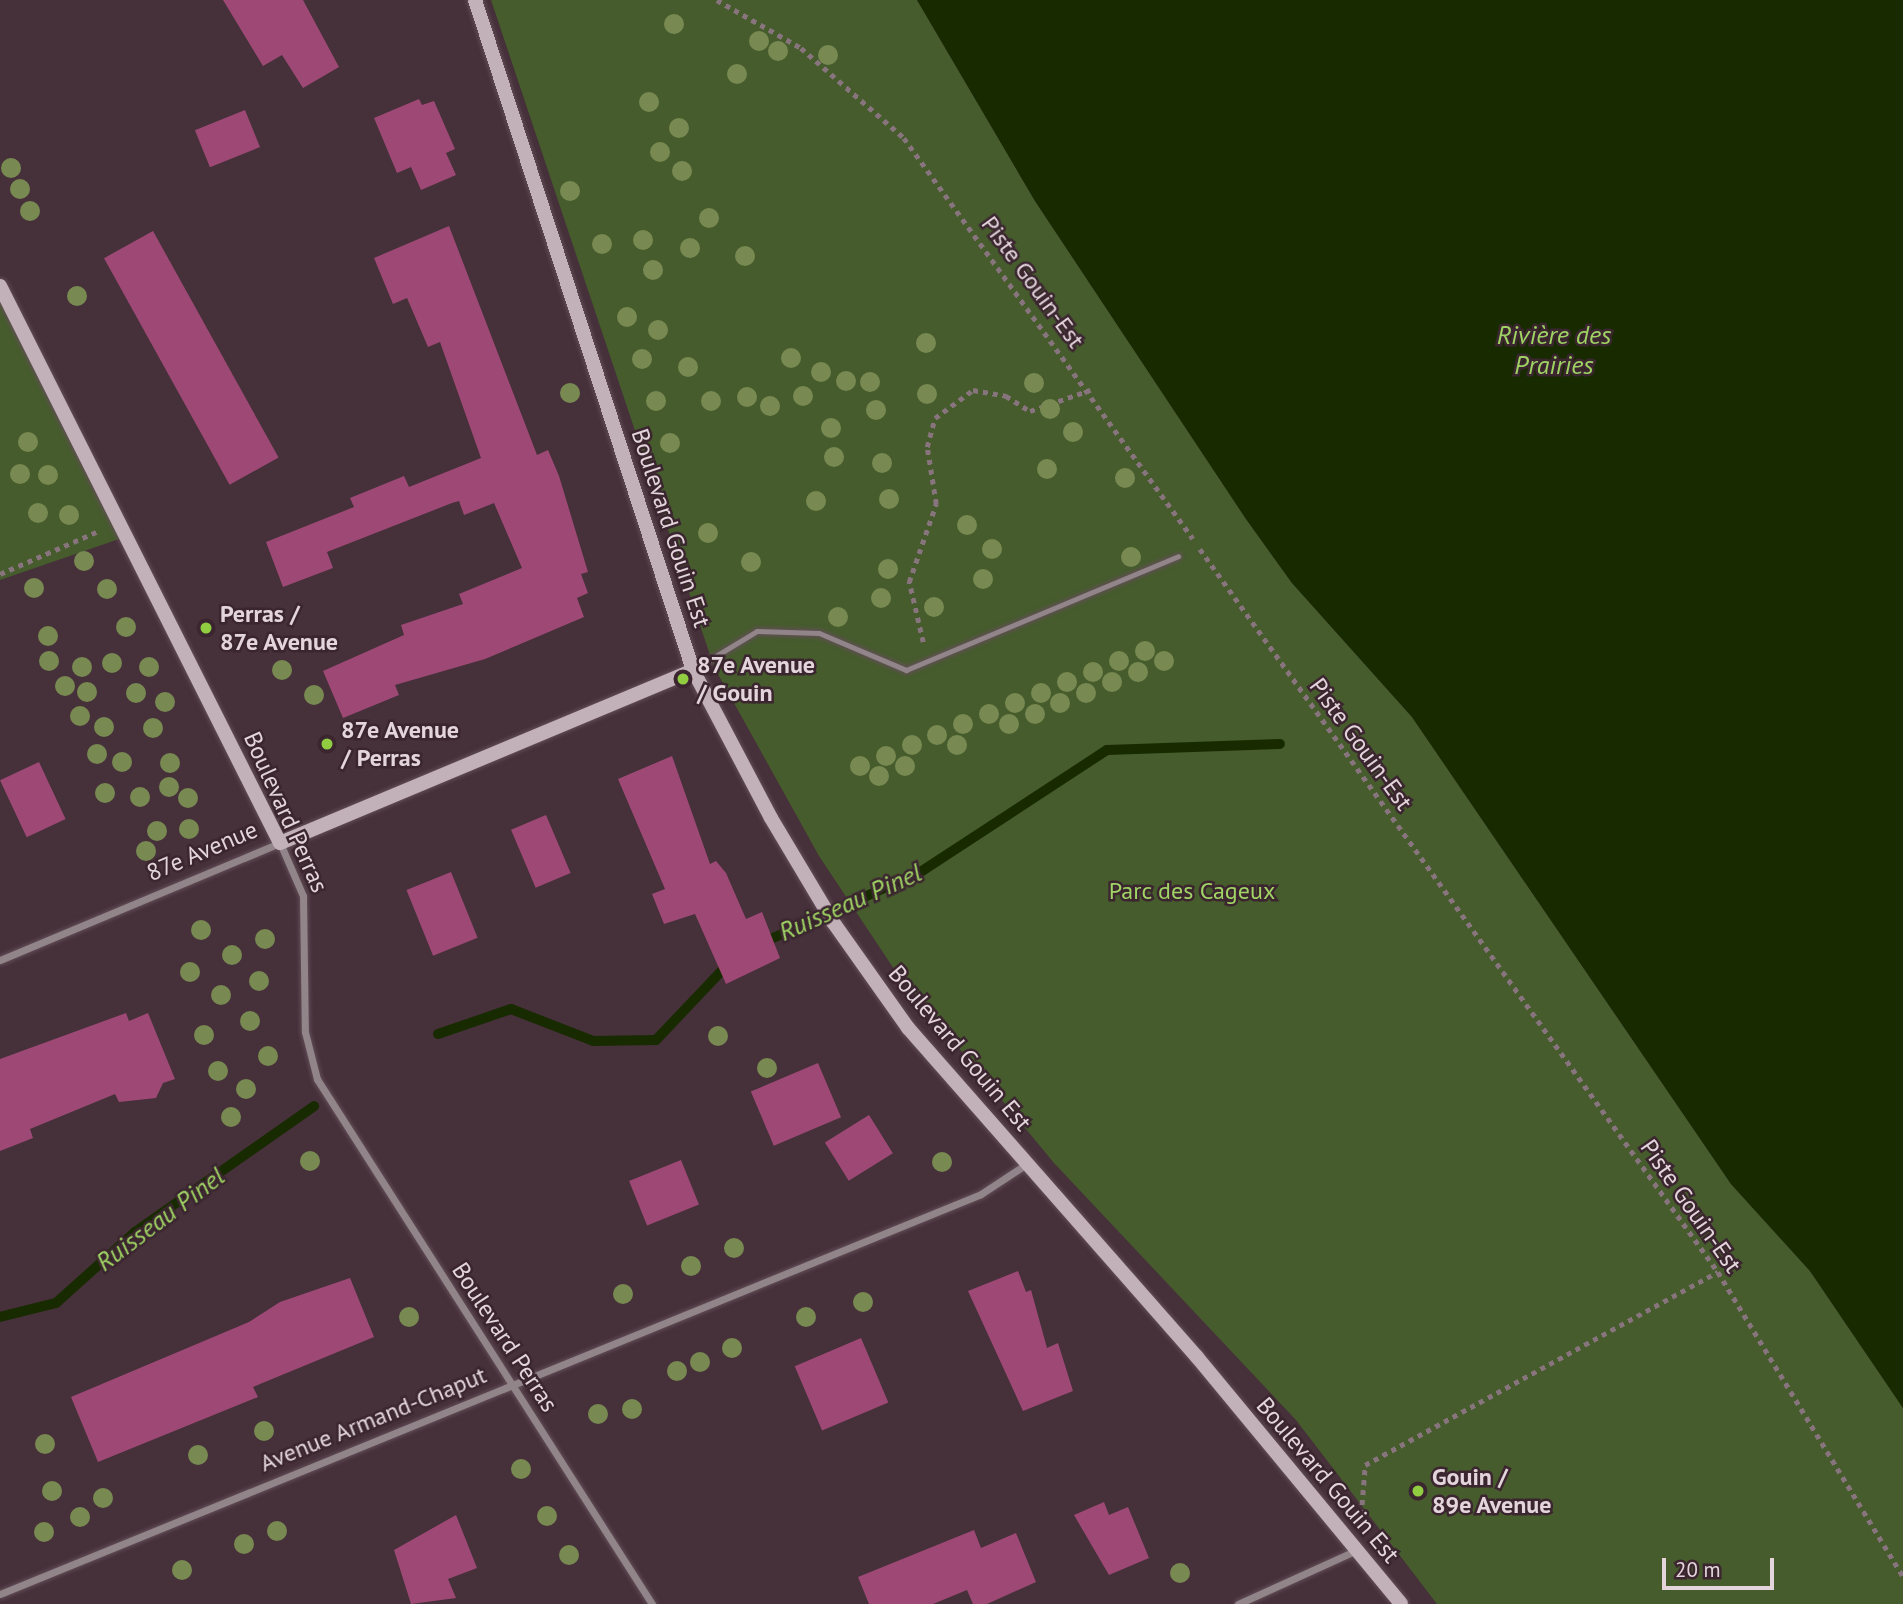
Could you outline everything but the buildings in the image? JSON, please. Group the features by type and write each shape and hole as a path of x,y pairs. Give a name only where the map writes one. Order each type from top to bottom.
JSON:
{"street":[{"name":"Boulevard Gouin Est","path":"475,0 693,670 799,865 869,975 1401,1604"},
{"name":"Boulevard Perras","path":"0,286 116,523 280,844 303,896 305,1031 317,1079 508,1384 652,1604"},
{"name":"87e Avenue","path":"0,960 693,670"},
{"name":"Avenue Armand-Chaput","path":"0,1594 508,1384 981,1194 1028,1163"},
{"path":"1238,1604 1357,1550"}],"lane":[{"path":"693,670 757,631 819,633 906,670 1178,556"}],"path":[{"name":"Piste Gouin-Est","path":"717,0 801,48 904,138 1090,390 1718,1272 1903,1576"},
{"path":"930,661 911,612 909,582 936,504 927,447 935,418 973,390 1006,396 1030,411 1090,390"},
{"path":"0,574 116,523"},
{"path":"1357,1550 1365,1465 1718,1272"}],"green space":[{"name":"Parc des Cageux","path":"491,0 917,0 1035,201 1246,519 1292,583 1412,717 1731,1184 1810,1271 1903,1408 1903,1604 1437,1604 1296,1420 1054,1163 896,972 819,856 714,667"},
{"path":"0,286 125,537 0,580"}],"water":[{"name":"Rivière des Prairies","path":"917,0 1903,0 1903,1408 1810,1271 1731,1184 1412,717 1292,583 1246,519 1035,201"}],"waterway":[{"name":"Ruisseau Pinel","path":"762,943 922,871 1107,750 1280,744"},
{"name":"Ruisseau Pinel","path":"438,1034 511,1009 593,1041 656,1040 730,962"},
{"name":"Ruisseau Pinel","path":"0,1317 56,1303 135,1232 314,1106"}],"place":[{"name":"Perras / 87e Avenue","path":"206,628"},
{"name":"87e Avenue / Gouin","path":"683,679"},
{"name":"87e Avenue / Perras","path":"327,744"},
{"name":"Gouin / 89e Avenue","path":"1418,1491"}]}
